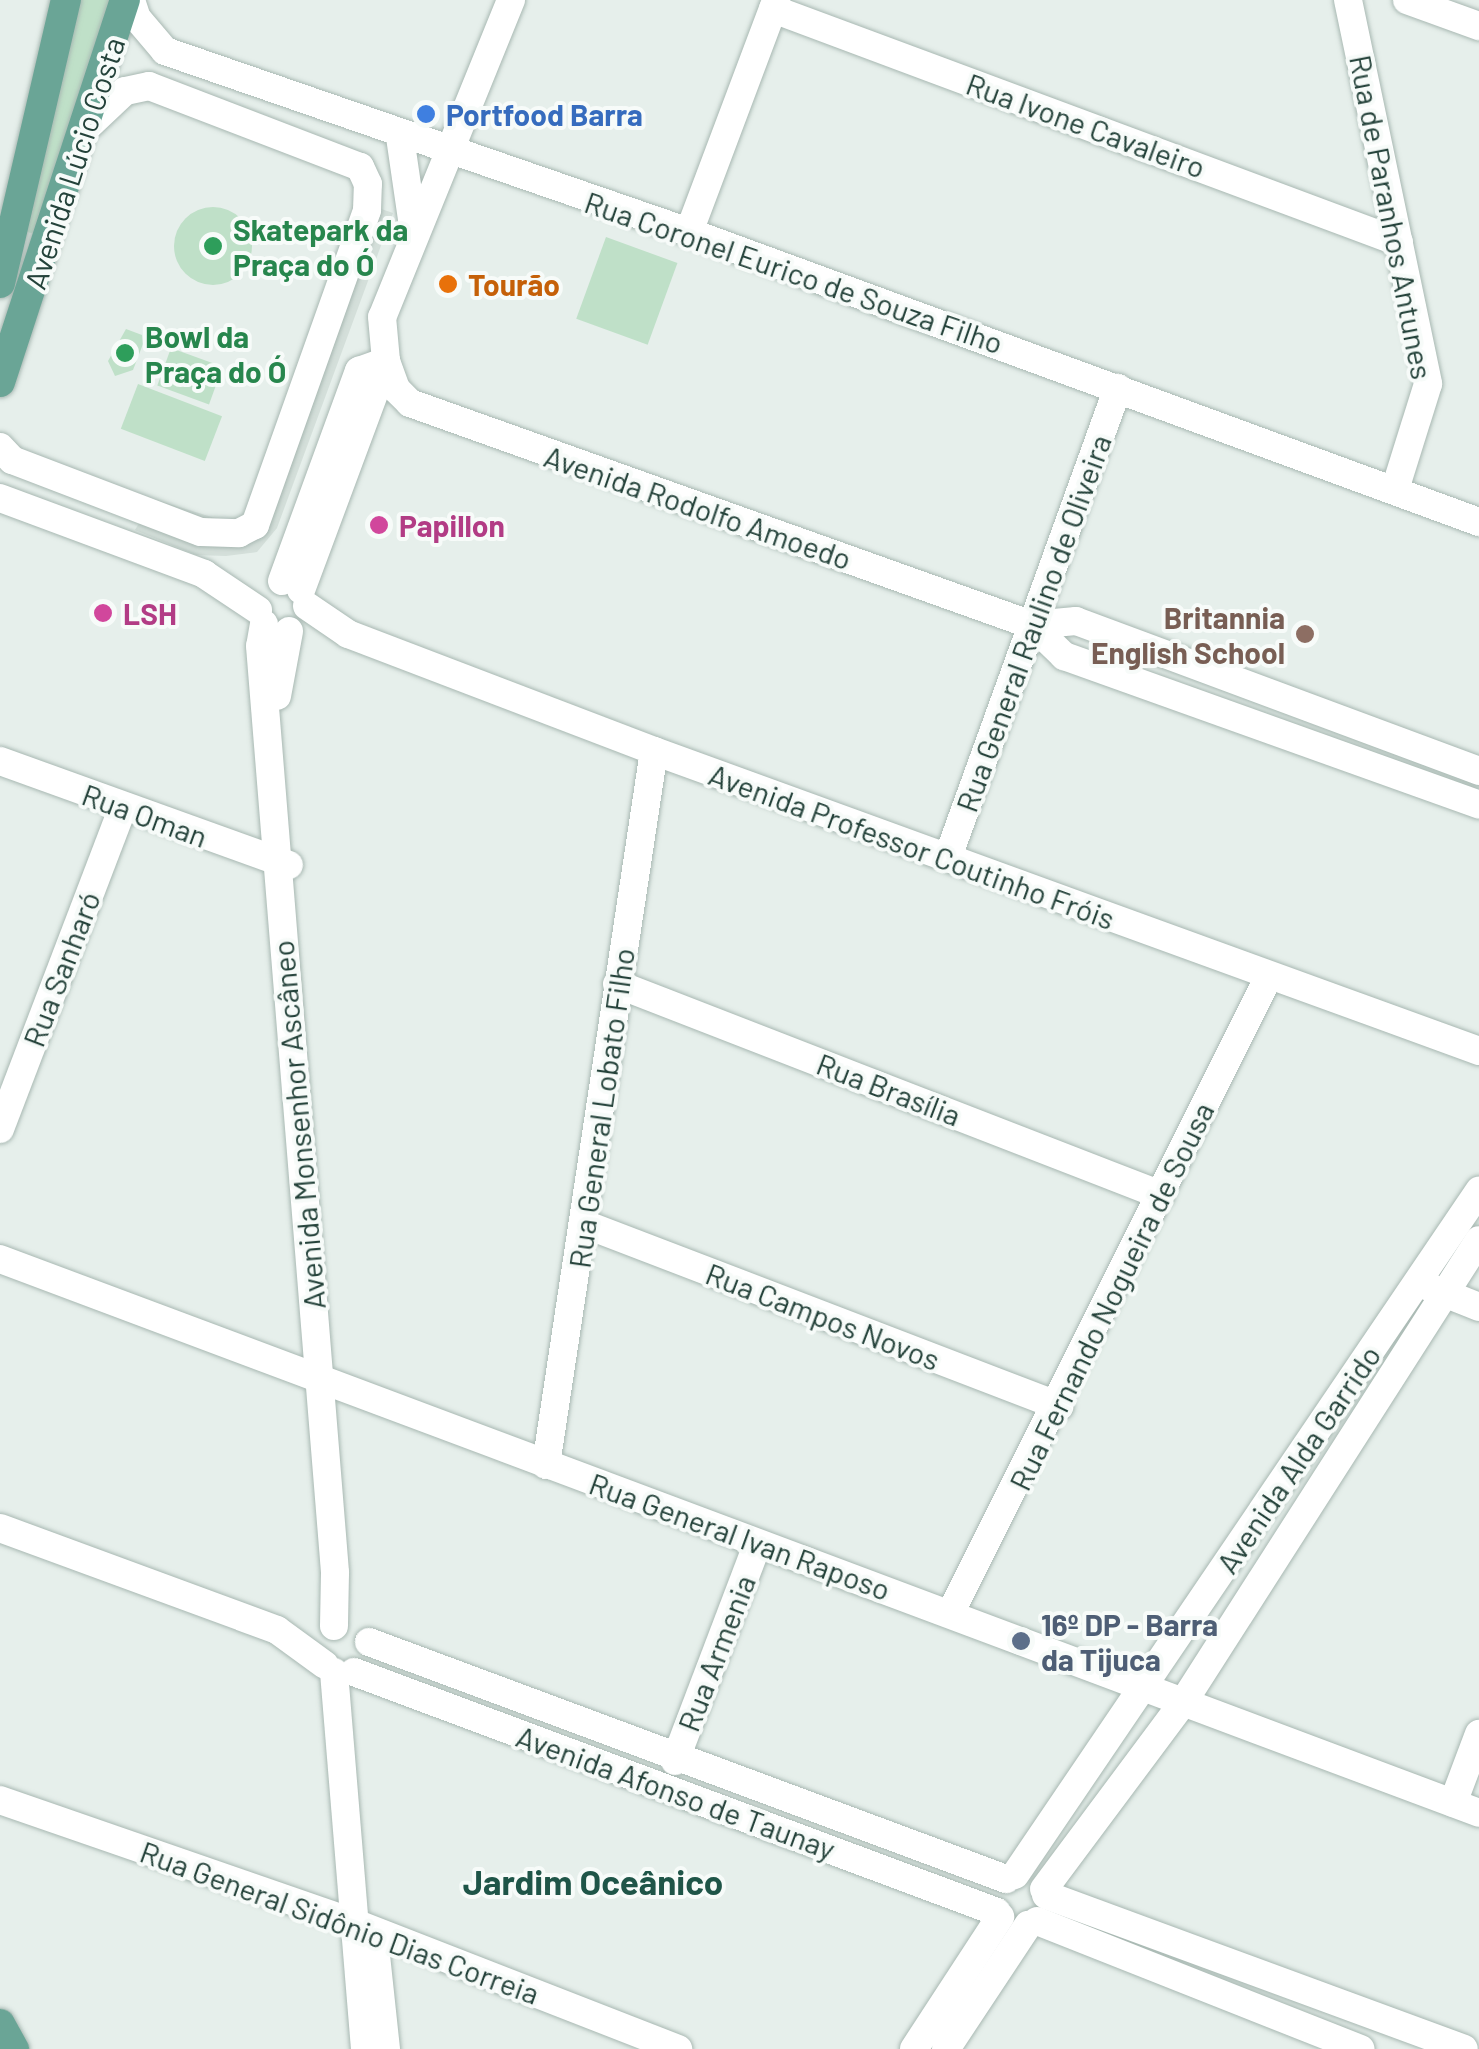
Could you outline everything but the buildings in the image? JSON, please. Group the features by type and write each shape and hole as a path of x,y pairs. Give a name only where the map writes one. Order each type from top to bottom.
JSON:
{"main road":[{"name":"Avenida Lúcio Costa","path":"0,283 66,0"},
{"name":"Avenida Lúcio Costa","path":"0,382 128,0"},
{"path":"0,2024 14,2049"}],"street":[{"path":"128,0 137,18 165,51 147,70 149,86"},
{"path":"386,361 382,317 414,233 452,155 511,0"},
{"name":"Rua de Paranhos Antunes","path":"1348,0 1428,384 1395,489"},
{"path":"1407,0 1479,26"},
{"path":"689,232 775,4"},
{"name":"Rua Ivone Cavaleiro","path":"775,4 1399,242"},
{"name":"Rua Coronel Eurico de Souza Filho","path":"165,51 452,155 689,232 1479,522"},
{"path":"0,448 12,460 200,532 239,532 255,525 367,210 368,184 360,166 149,86 125,91 89,125"},
{"path":"400,137 414,233"},
{"name":"Avenida Monsenhor Ascâneo","path":"340,1671 319,1649 345,1631 336,1573 326,1380 284,863 260,646 285,610 386,361"},
{"name":"Avenida Rodolfo Amoedo","path":"386,361 396,389 430,414 1032,625 1076,621 1479,772"},
{"name":"Rua General Raulino de Oliveira","path":"948,858 1118,388"},
{"name":"Avenida Professor Coutinho Fróis","path":"0,498 102,534 285,610 654,751 1268,978 1479,1051"},
{"path":"102,534 115,499"},
{"name":"Avenida Rodolfo Amoedo","path":"1032,625 1064,656 1479,805"},
{"name":"Rua General Lobato Filho","path":"546,1465 588,1225 617,984 654,751"},
{"name":"Rua Oman","path":"0,761 284,863"},
{"name":"Rua Sanharó","path":"0,1129 122,808"},
{"name":"Rua Fernando Nogueira de Sousa","path":"951,1612 1059,1406 1268,978"},
{"name":"Rua Brasília","path":"617,984 1161,1195"},
{"name":"Avenida Alda Garrido","path":"1010,1877 1146,1686 1479,1192"},
{"name":"Rua Campos Novos","path":"588,1225 1059,1406"},
{"name":"Avenida Alda Garrido","path":"946,2049 1039,1907 1184,1701 1479,1240"},
{"name":"Rua General Ivan Raposo","path":"0,1259 1466,1808"},
{"path":"1416,1282 1479,1307"},
{"name":"Avenida Afonso de Taunay","path":"0,1528 277,1630 340,1671 999,1914 1039,1907 1032,1877 1010,1877 675,1761 345,1631 277,1630"},
{"name":"Rua Armenia","path":"675,1761 757,1544"},
{"path":"345,1631 367,1660 340,1671 364,1927 386,2049"},
{"path":"1466,1808 1479,1734"},
{"name":"Rua General Sidônio Dias Correia","path":"0,1800 364,1927 678,2049"},
{"path":"914,2049 999,1914 996,1894 1010,1877"},
{"path":"1039,1907 1362,2049"},
{"path":"1039,1907 1464,2049"},
{"path":"364,1927 365,2049"}],"shaded area":[{"path":"364,203 393,213 277,528 257,552 226,556 196,555 135,530 153,499 241,526"}],"green space":[{"path":"77,0 111,0 40,235 27,232"},
{"name":"Skatepark da Praça do Ó","path":"205,207 221,207 246,224 252,246 246,268 235,279 221,285 205,285 180,268 174,254 174,238 191,213"},
{"path":"606,237 677,263 648,345 576,319"},
{"name":"Bowl da Praça do Ó","path":"126,329 142,335 143,344 133,370 115,376 108,361"},
{"path":"171,348 223,367 209,404 157,386"},
{"path":"138,384 222,416 205,461 121,429"}],"place":[{"name":"Portfood Barra","path":"426,114"},
{"name":"Skatepark da Praça do Ó","path":"213,246"},
{"name":"Tourão","path":"448,284"},
{"name":"Bowl da Praça do Ó","path":"125,353"},
{"name":"Papillon","path":"379,525"},
{"name":"LSH","path":"103,613"},
{"name":"Britannia English School","path":"1305,634"},
{"name":"16º DP - Barra da Tijuca","path":"1021,1641"}],"district":[{"name":"Jardim Oceânico","path":"593,1881"}]}
